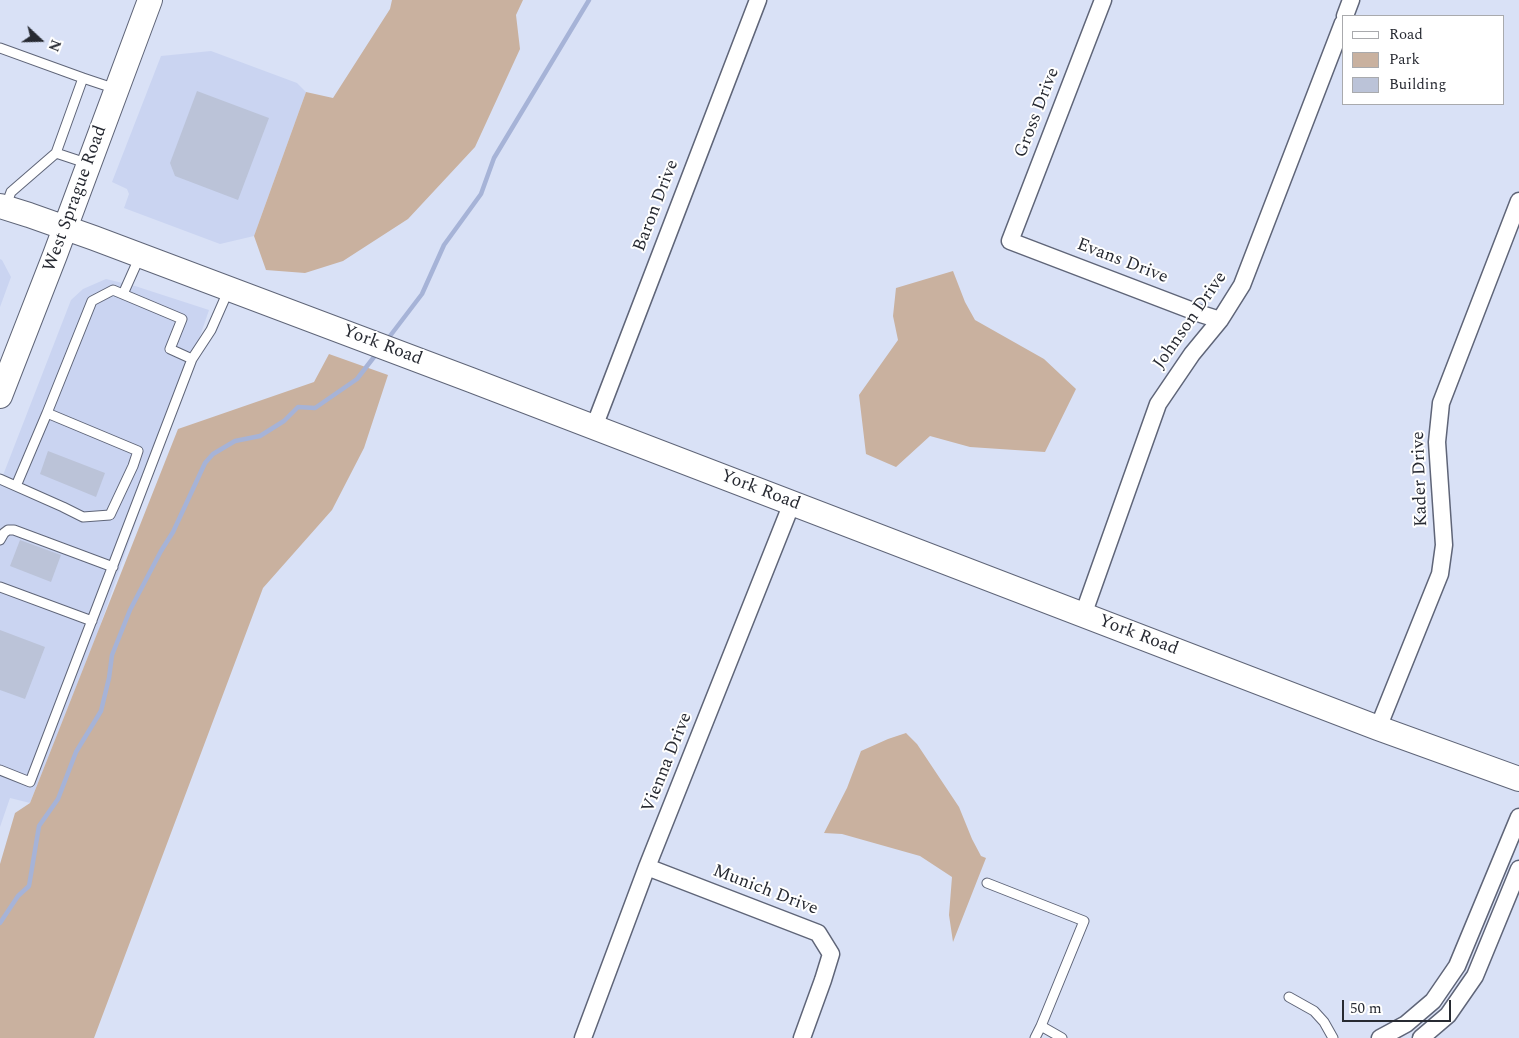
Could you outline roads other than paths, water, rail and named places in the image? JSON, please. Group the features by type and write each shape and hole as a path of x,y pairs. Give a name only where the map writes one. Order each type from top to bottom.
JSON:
{"street":[{"name":"West Sprague Road","path":"0,396 65,229 150,0"},
{"name":"Baron Drive","path":"594,427 758,0"},
{"name":"Gross Drive","path":"1010,241 1103,0"},
{"path":"1345,15 1351,0"},
{"name":"Johnson Drive","path":"1083,615 1158,404 1192,354 1220,320 1242,285 1342,25"},
{"name":"Kader Drive","path":"1378,728 1440,574 1444,545 1437,442 1442,403 1519,201"},
{"name":"York Road","path":"2,207 140,255 1378,728 1519,779"},
{"name":"Evans Drive","path":"1010,241 1220,320"},
{"name":"Vienna Drive","path":"583,1038 647,867 792,503"},
{"path":"1380,1038 1406,1024 1433,1001 1457,966 1519,817"},
{"name":"Munich Drive","path":"647,867 818,933 831,954 802,1038"},
{"path":"1421,1038 1448,1015 1475,976 1519,869"}],"lane":[{"path":"0,48 117,89"},
{"path":"2,207 11,192 56,153 83,78"},
{"path":"56,153 89,164"},
{"path":"123,294 140,255"},
{"path":"0,770 30,782 192,360 211,330 230,289"},
{"path":"16,486 48,413 92,301 113,290 182,319 170,350 192,360"},
{"path":"48,413 155,458"},
{"path":"0,480 83,517 110,515 138,452"},
{"path":"0,540 8,530 14,530 113,567"},
{"path":"0,586 92,622"},
{"path":"987,883 1084,921 1041,1026 1034,1038"},
{"path":"1288,998 1314,1010 1324,1022 1332,1038"},
{"path":"1041,1026 1062,1038"}],"waterway":[{"path":"390,336 422,294 444,245 481,194 494,158 589,0"},
{"path":"0,923 18,896 29,886 39,826 58,799 76,752 101,711 112,655 130,610 173,532 205,463 213,454 235,441 260,436 284,421 298,407 315,408 357,379 374,357"}]}
